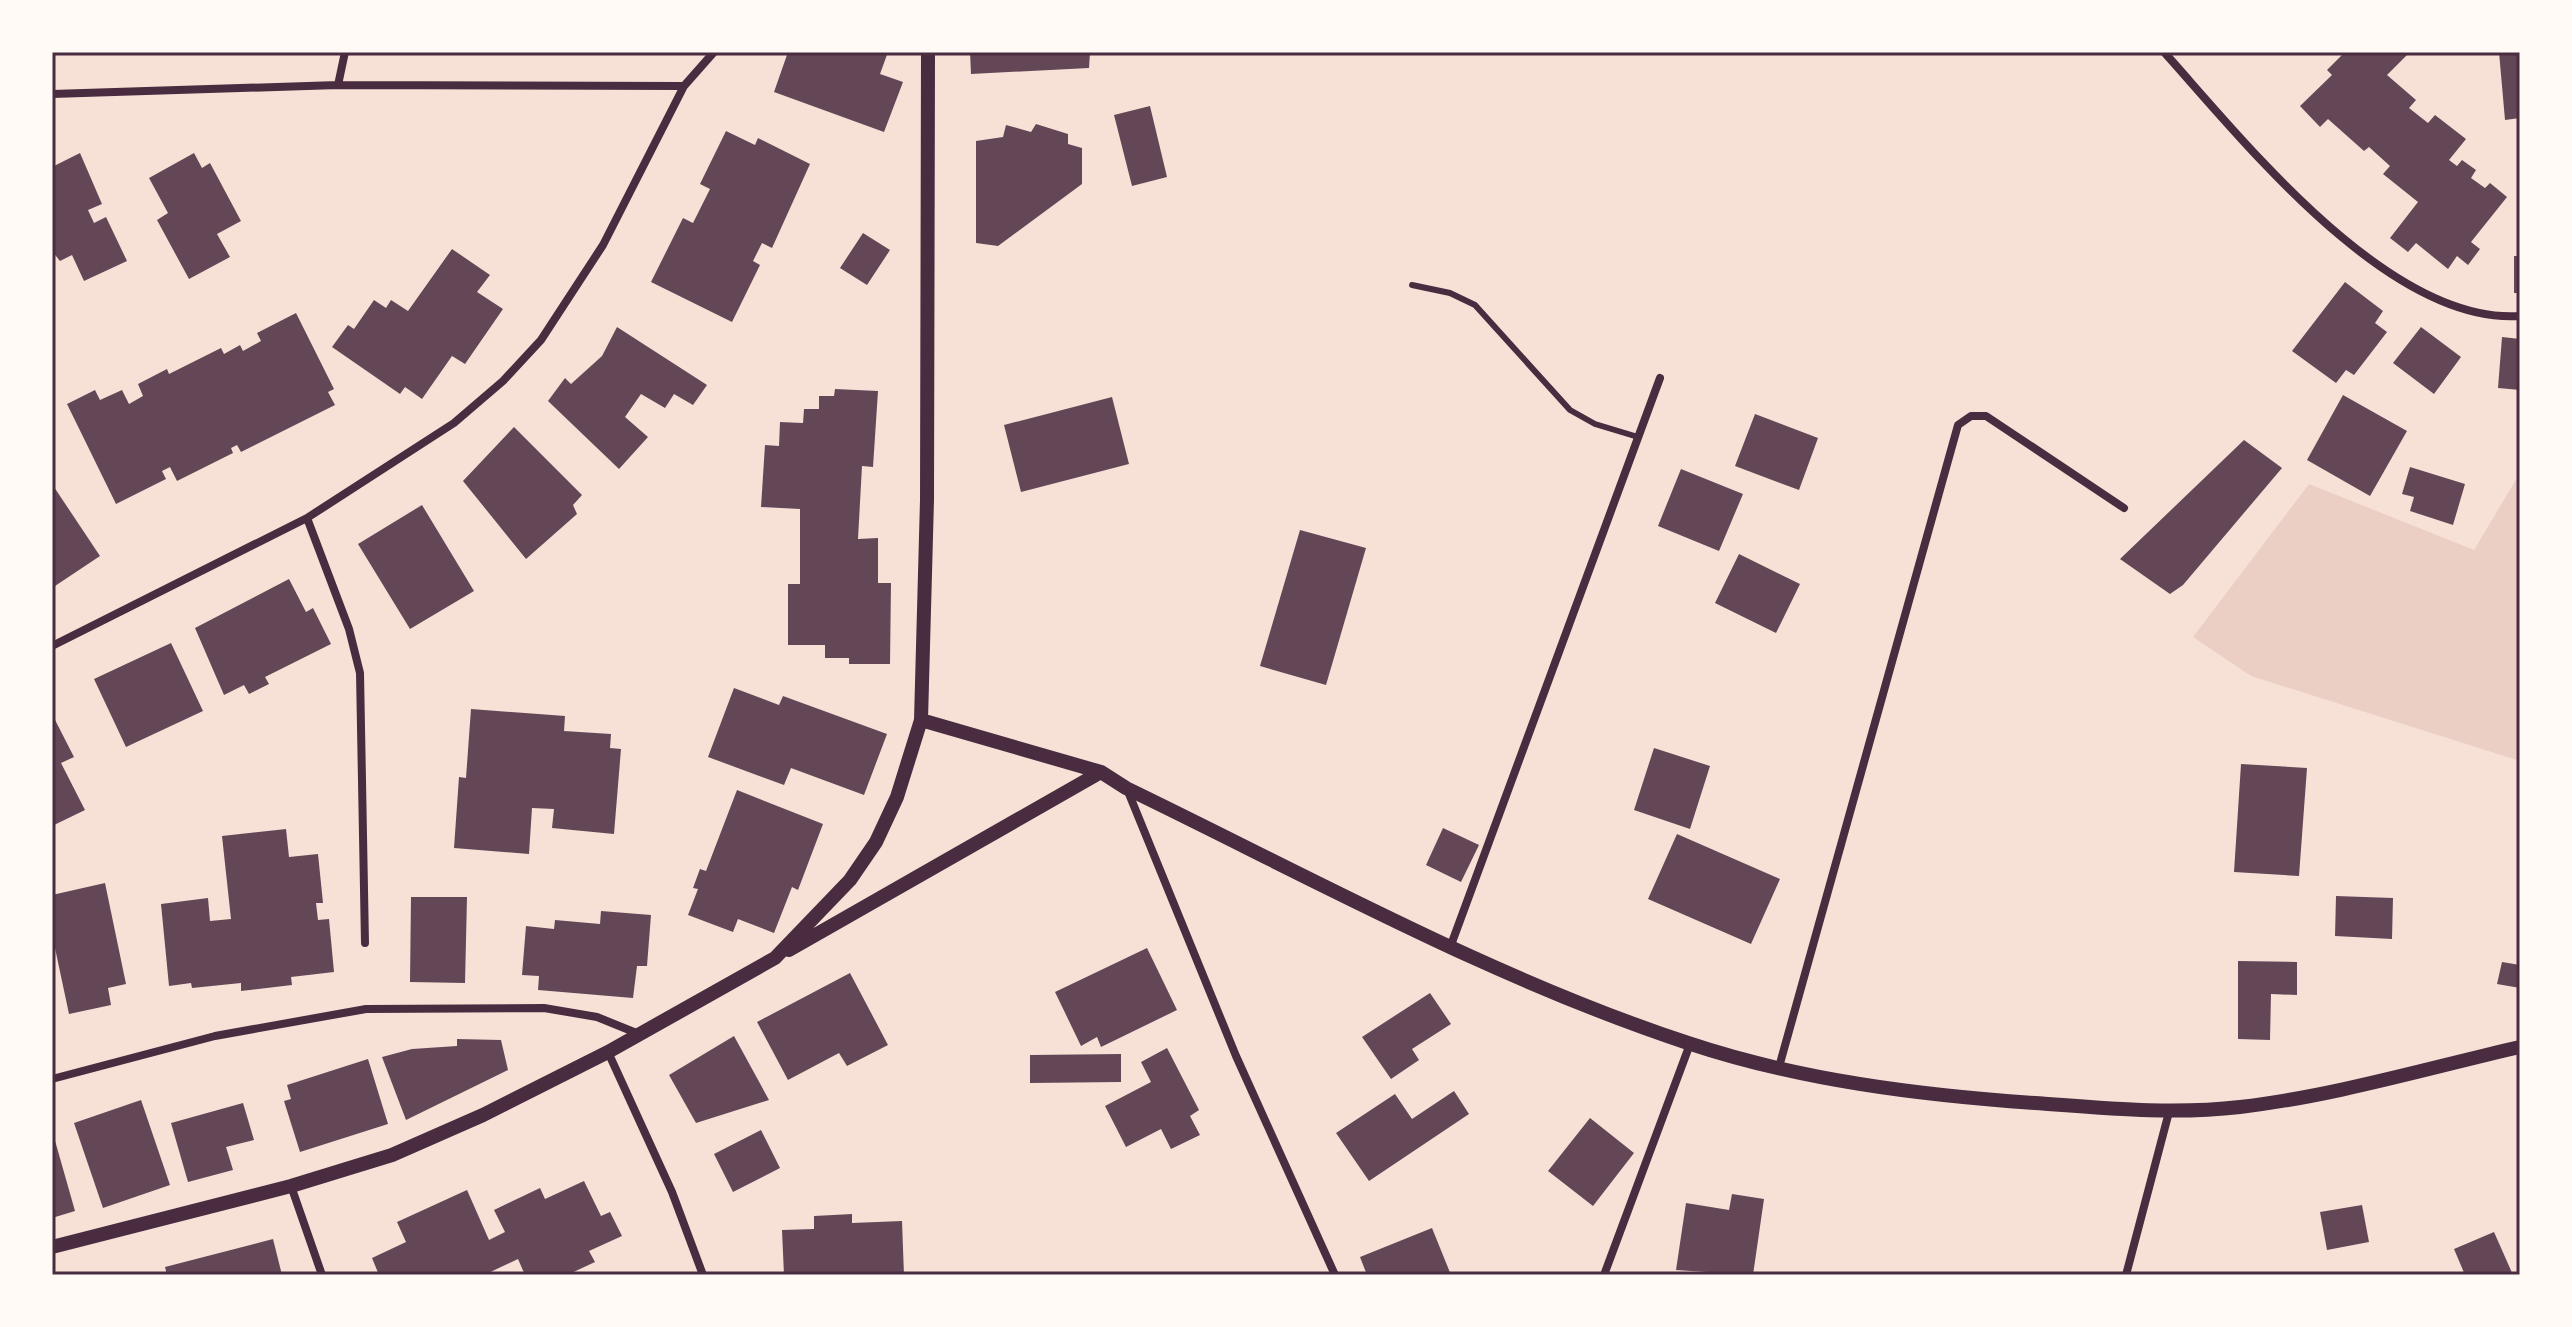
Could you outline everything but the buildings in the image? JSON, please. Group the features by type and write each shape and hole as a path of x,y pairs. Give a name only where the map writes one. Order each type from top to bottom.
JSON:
{"street":[{"path":"338,85 345,52"},
{"path":"52,646 307,518 454,423 503,381 541,340 603,245 684,86 714,52"},
{"path":"775,958 850,880 876,842 897,797 921,720 927,500 928,52"},
{"path":"2164,52 2273,173 2379,267 2454,308 2503,317 2520,316"},
{"path":"52,94 338,85 684,86"},
{"path":"1451,945 1660,378"},
{"path":"1779,1067 1958,425 1971,416 1986,416 2124,508"},
{"path":"307,518 349,629 360,673 365,943"},
{"path":"921,720 1101,772 1126,788 1451,945 1567,997 1690,1044 1779,1067 1941,1097 2169,1112 2241,1107 2520,1047"},
{"path":"52,1247 291,1186 431,1139 608,1052 1101,772"},
{"path":"1126,788 1236,1056 1335,1275"},
{"path":"52,1079 215,1036 366,1009 544,1008 597,1017 640,1034"},
{"path":"1604,1275 1690,1044"},
{"path":"608,1052 672,1192 703,1275"},
{"path":"2126,1275 2169,1112"},
{"path":"291,1186 322,1275"}],"lane":[{"path":"1412,285 1450,293 1475,305 1570,410 1595,424 1638,437"}],"shaded area":[{"path":"2520,473 2520,761 2251,676 2193,637 2309,484 2474,550"}]}
